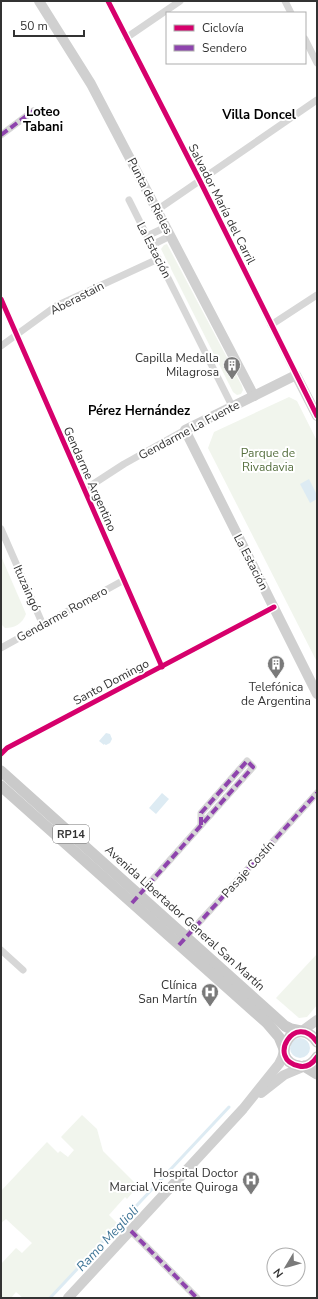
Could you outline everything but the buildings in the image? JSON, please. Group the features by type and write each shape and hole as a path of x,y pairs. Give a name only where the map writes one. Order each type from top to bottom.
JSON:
{"main road":[{"name":"Avenida Libertador General San Martín","path":"1,771 135,899"},
{"name":"Avenida Libertador General San Martín","path":"1,786 285,1026 309,1033 317,1042"},
{"name":"Avenida Libertador General San Martín","path":"183,941 267,1023 279,1037 288,1060 292,1064 304,1067"},
{"path":"284,1050 285,1043 288,1038 292,1034 301,1031"},
{"path":"304,1067 313,1062 317,1057"},
{"path":"304,1067 317,1074"}],"street":[{"name":"Punta de Rieles","path":"39,1 91,84 254,396"},
{"name":"Salvador María del Carril","path":"108,1 200,181 317,416"},
{"path":"126,38 180,1"},
{"path":"285,1 290,12"},
{"path":"306,41 317,63"},
{"path":"157,210 317,100"},
{"path":"1,135 33,111"},
{"name":"La Estación","path":"129,200 232,406"},
{"path":"147,236 168,231"},
{"path":"152,245 168,231"},
{"name":"Aberastain","path":"1,346 56,306 158,258"},
{"path":"271,325 317,295"},
{"name":"Gendarme Argentino","path":"1,299 162,666"},
{"name":"Gendarme La Fuente","path":"84,490 124,464 185,430 296,375"},
{"name":"La Estación","path":"185,430 317,694"},
{"name":"Ituzaingó","path":"1,529 43,625"},
{"name":"Gendarme Romero","path":"3,645 43,625 124,580"},
{"name":"Santo Domingo","path":"1,754 7,748 274,607"},
{"path":"135,899 201,825 253,766 247,761 200,813 201,825"},
{"name":"Pasaje Costín","path":"183,941 317,793"},
{"path":"1,950 23,970"},
{"path":"301,1031 309,1027 317,1020"},
{"path":"68,1298 243,1109 279,1064 284,1050"},
{"path":"243,1109 284,1075 304,1067"},
{"path":"131,1231 197,1298"}],"green space":[{"path":"167,244 242,386 243,390 241,394 237,395 233,392 161,249"},
{"name":"Parque de Rivadavia","path":"289,397 297,401 317,441 317,662 208,448 214,432"},
{"path":"1,556 26,614 20,623 9,628 5,628 1,624"},
{"path":"317,954 317,1005 307,1017 299,1018 276,998"},
{"path":"82,1115 97,1129 103,1151 138,1186 127,1199 125,1197 109,1215 118,1224 49,1298 23,1298 16,1292 11,1298 1,1298 1,1264 16,1248 22,1253 32,1243 6,1219 1,1223 1,1191 47,1142 58,1153 60,1151 68,1157 74,1150 61,1137"}],"shaded area":[{"path":"309,479 317,495 317,499 310,503 300,484"},
{"path":"106,733 110,734 112,739 110,743 104,745 99,741"},
{"path":"162,793 169,799 156,814 149,808"},
{"path":"300,1038 307,1041 310,1048 307,1055 300,1058 293,1055 290,1048 293,1041"}],"waterway":[{"name":"Ramo Meglioli","path":"50,1298 229,1107"}],"marked path":[{"path":"1,135 33,111"},
{"path":"132,903 253,767 247,761 201,813 201,825"},
{"path":"179,945 317,793"},
{"path":"131,1231 197,1298"}],"cycle path":[{"path":"108,1 200,181 317,416"},
{"path":"1,299 162,667"},
{"path":"1,754 7,748 274,607"},
{"path":"317,1042 309,1034 300,1032 293,1034 287,1040 284,1048 285,1055 289,1062 299,1066 310,1064 317,1057"}],"place":[{"name":"Capilla Medalla Milagrosa","path":"232,380"},
{"name":"Telefónica de Argentina","path":"276,679"},
{"name":"Clínica San Martín","path":"210,1007"},
{"name":"Hospital Doctor Marcial Vicente Quiroga","path":"251,1195"}],"district":[{"name":"Villa Doncel","path":"259,114"},
{"name":"Loteo Tabani","path":"43,118"},
{"name":"Pérez Hernández","path":"139,410"}]}
